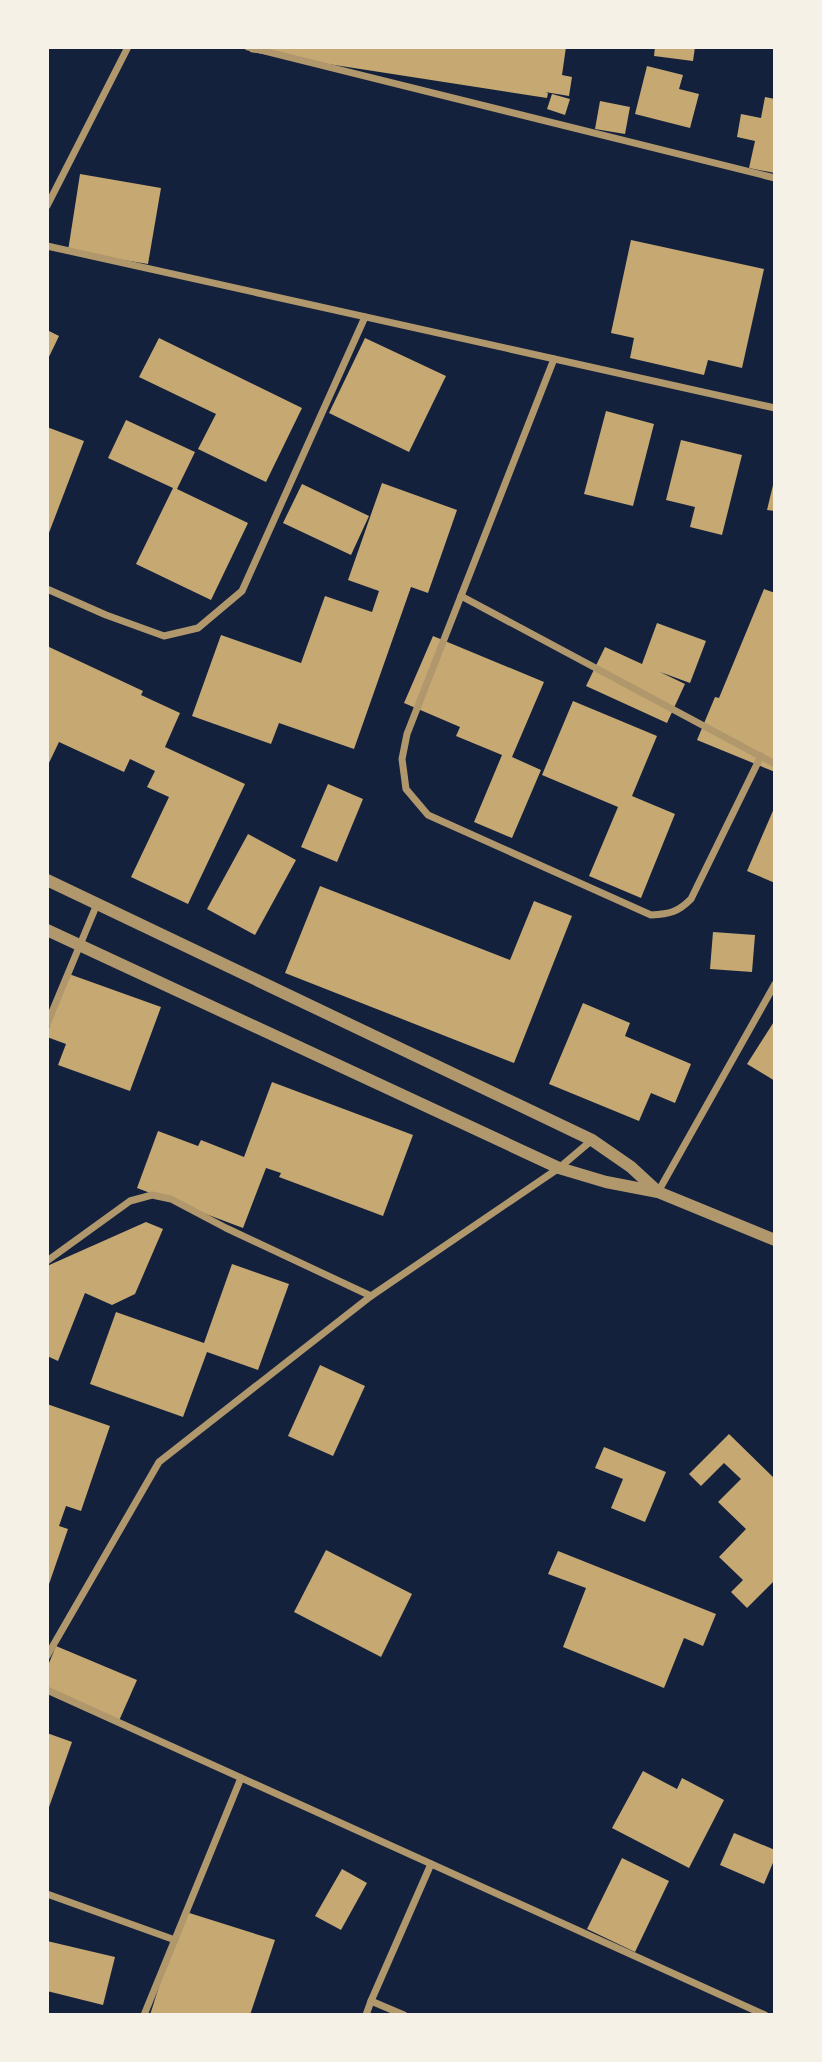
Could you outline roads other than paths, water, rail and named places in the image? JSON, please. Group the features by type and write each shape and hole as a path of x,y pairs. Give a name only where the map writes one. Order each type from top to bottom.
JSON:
{"street":[{"path":"47,206 128,47"},
{"path":"248,47 775,178"},
{"path":"47,246 775,408"},
{"path":"47,589 106,615 164,636 198,628 242,591 365,317"},
{"path":"554,359 407,734 402,760 406,789 428,815 652,915 669,915 680,910 691,899 761,756"},
{"path":"461,596 775,764"},
{"path":"47,880 592,1140 631,1167 658,1192"},
{"path":"47,1024 97,904"},
{"path":"47,930 559,1168 606,1182 658,1192 775,1240"},
{"path":"658,1192 775,984"},
{"path":"47,1656 159,1462 371,1296 559,1168 592,1140"},
{"path":"47,1261 130,1201 152,1195 171,1199 371,1296"},
{"path":"47,1690 765,2015"},
{"path":"145,2015 241,1778"},
{"path":"366,2015 431,1864"},
{"path":"47,1894 175,1940"},
{"path":"372,2001 404,2015"}]}
